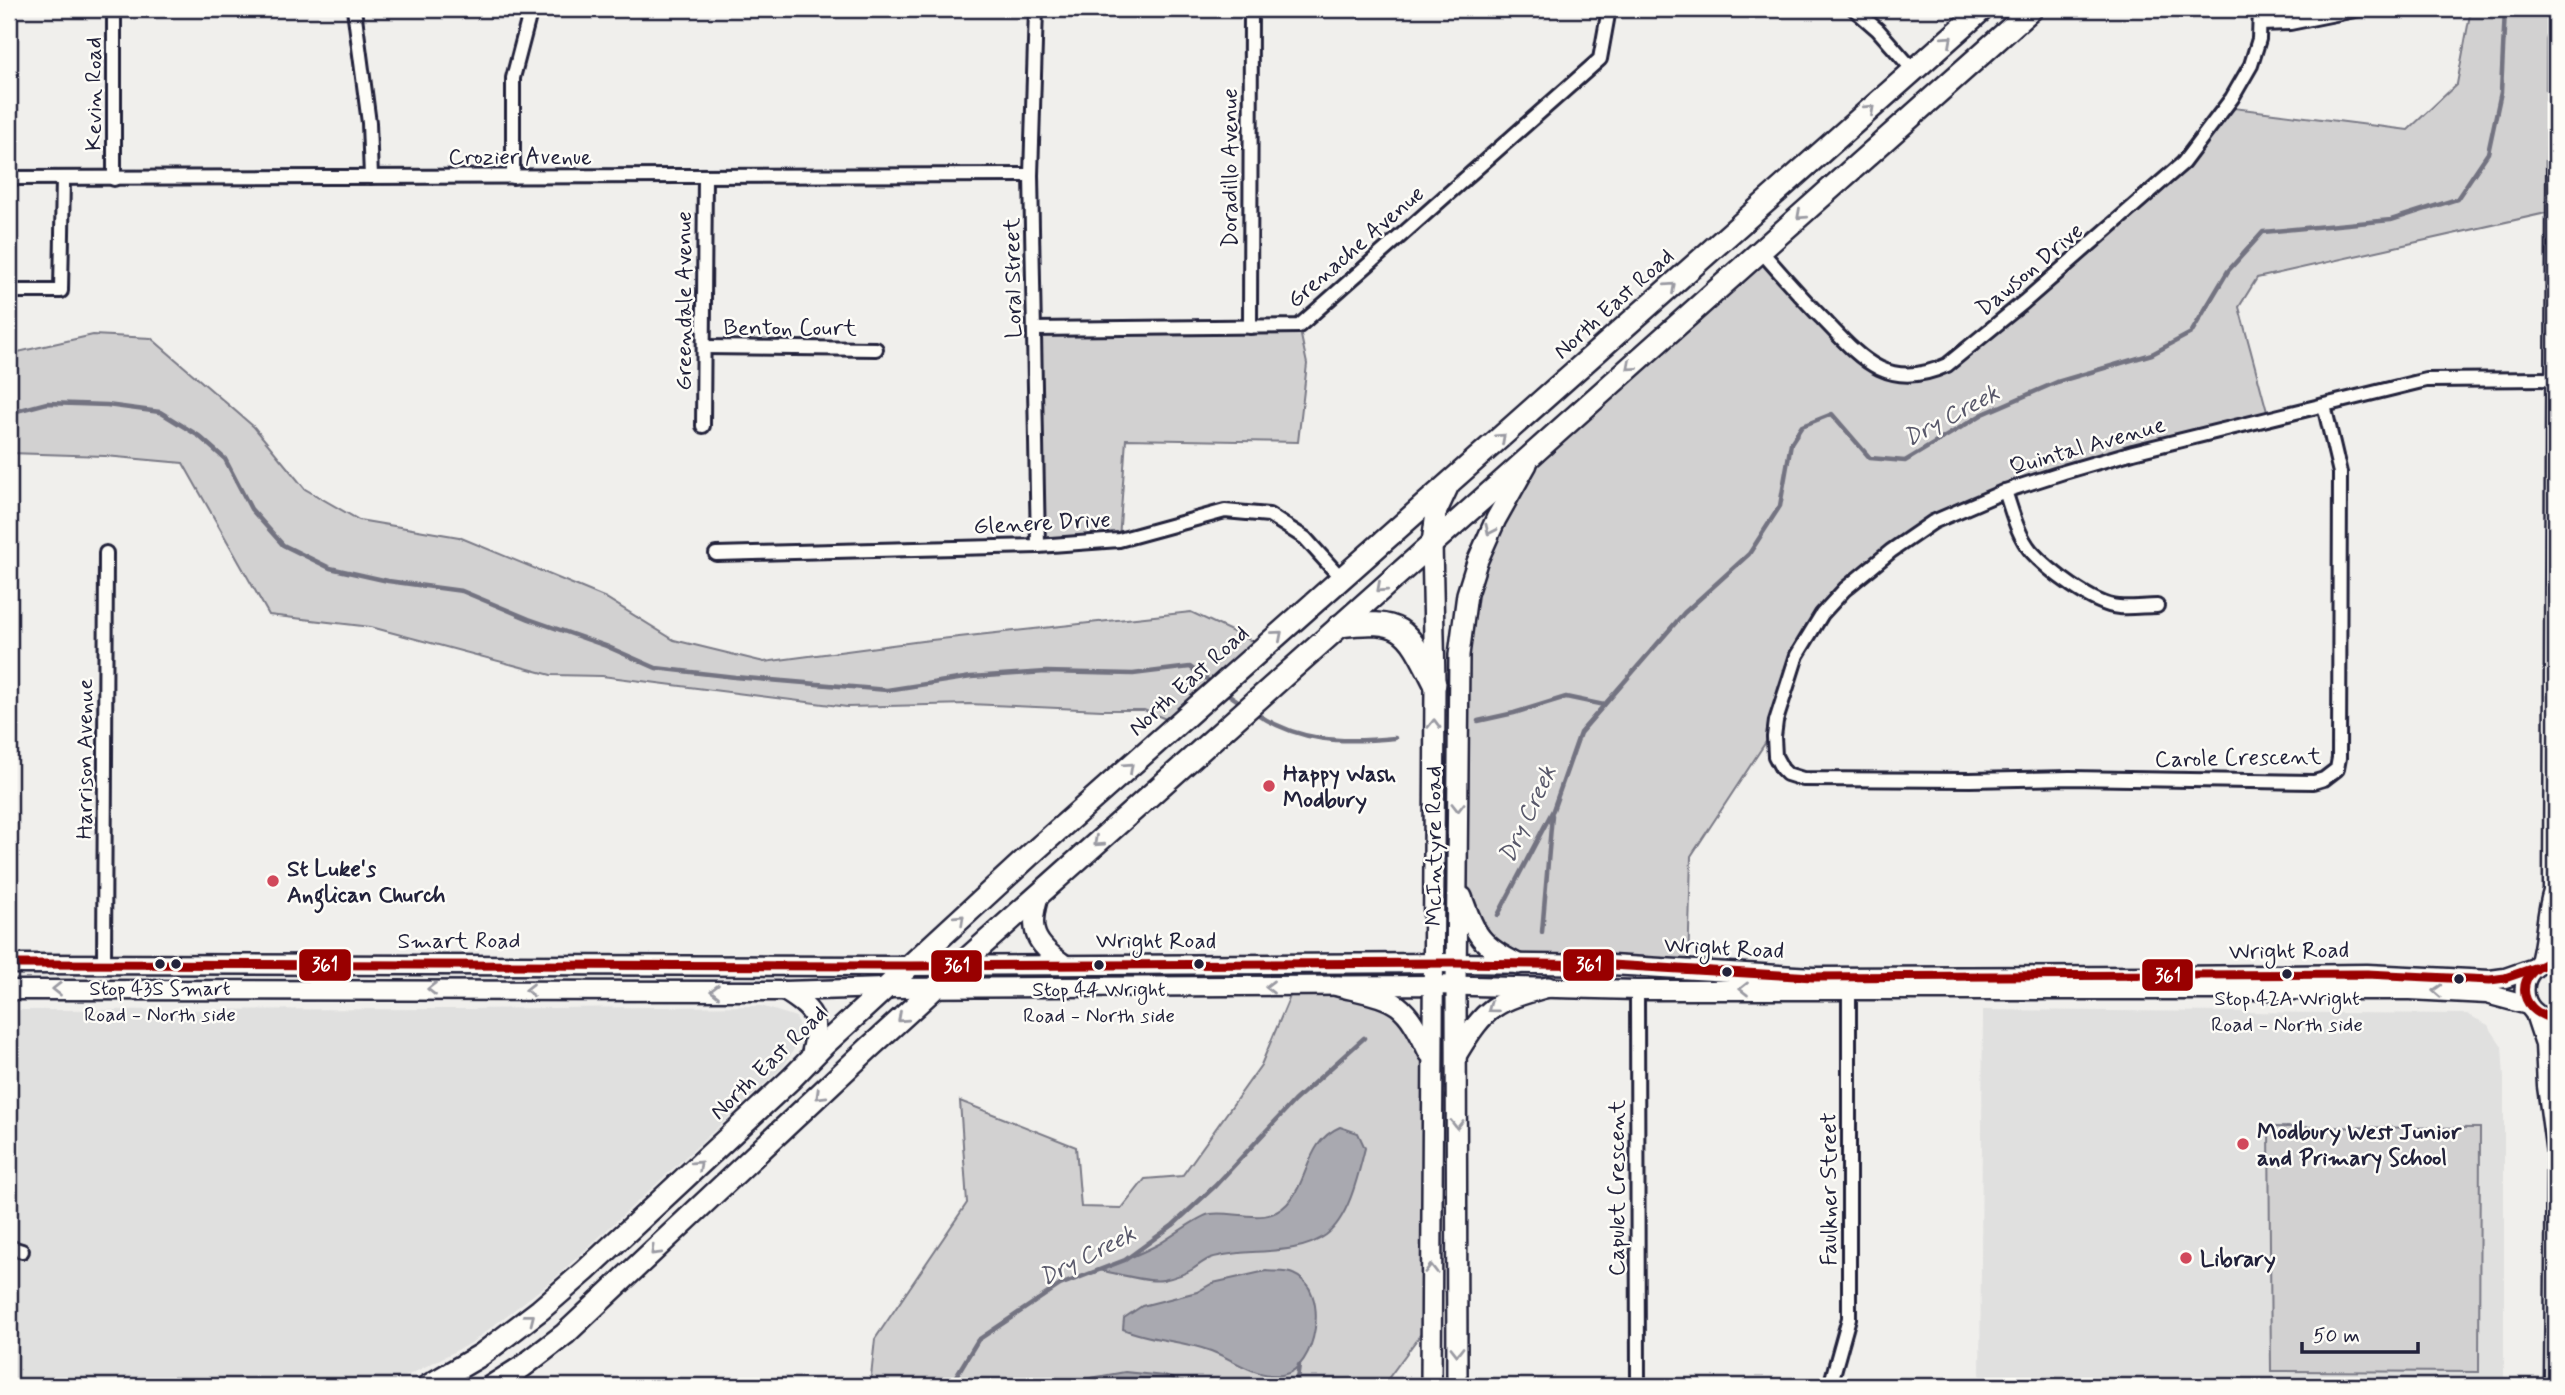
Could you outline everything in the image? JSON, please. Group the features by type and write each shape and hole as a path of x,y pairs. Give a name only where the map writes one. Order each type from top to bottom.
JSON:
{"highway":[{"name":"North East Road","path":"428,1386 475,1359 530,1318 585,1271 910,965 1983,9"},
{"path":"475,1359 495,1385 565,1334 960,965 2032,9"},
{"path":"1912,117 1915,83 1913,71 1940,73 1969,65"},
{"path":"1339,626 1374,622 1396,626 1416,647 1435,684"}],"main road":[{"name":"McIntyre Road","path":"1457,1386 1456,963 1459,655 1467,594 1488,534 1513,486 1536,450"},
{"name":"McIntyre Road","path":"1431,1386 1435,684 1432,543 1436,513 1450,483"},
{"path":"1458,886 1479,937 1496,952 1518,964"},
{"path":"1039,895 1032,921 1035,934 1045,950 1064,964"},
{"name":"Wright Road","path":"910,965 1456,963 1611,965 1813,977 2367,974 2490,979 2505,978 2556,961"},
{"name":"Smart Road","path":"9,964 910,965"},
{"path":"2530,1008 2524,986 2527,976 2536,967"},
{"name":"Wright Road","path":"885,988 1456,985 1637,990 2410,990 2487,993 2530,1008 2547,1019 2556,1019"},
{"path":"1338,986 1388,999 1403,1009 1415,1024 1432,1060"},
{"path":"1456,1055 1486,1011 1508,998 1548,987"},
{"path":"9,990 784,991 885,988"},
{"path":"784,991 804,1003 815,1019 816,1033 810,1059"}],"street":[{"name":"Kevin Road","path":"114,9 114,178"},
{"path":"354,9 369,123 371,177"},
{"path":"513,177 513,78 531,9"},
{"name":"Loral Street","path":"1036,9 1031,175 1038,546"},
{"name":"Doradillo Avenue","path":"1250,327 1251,9"},
{"name":"Grenache Avenue","path":"1034,329 1299,326 1601,59 1609,9"},
{"path":"1854,9 1878,30 1913,71"},
{"name":"Dawson Drive","path":"1760,251 1861,359 1880,370 1894,374 1911,375 1934,371 1956,358 2024,302 2183,163 2232,98 2251,65 2257,52 2260,9"},
{"path":"2260,24 2290,23 2360,9"},
{"path":"2536,967 2543,946 2547,905 2554,896 2556,40"},
{"name":"Crozier Avenue","path":"9,178 1031,175"},
{"name":"Greendale Avenue","path":"703,426 705,176"},
{"path":"9,291 61,291 62,178"},
{"name":"Benton Court","path":"704,347 876,349"},
{"name":"Quintal Avenue","path":"1777,762 1774,737 1782,698 1797,655 1822,614 1854,581 1933,522 2005,491 2133,452 2426,380 2555,379"},
{"name":"Carole Crescent","path":"1777,762 1787,774 1803,779 2070,778 2314,782 2324,779 2337,769 2339,758 2340,598 2340,473 2324,405"},
{"path":"2005,491 2020,533 2031,551 2046,565 2107,604 2118,607 2157,606"},
{"name":"Glenere Drive","path":"716,554 1038,546 1119,540 1226,511 1269,515 1305,538 1342,579"},
{"name":"Harrison Avenue","path":"104,965 106,553"},
{"name":"Faulkner Street","path":"1830,1386 1849,1318 1849,989"},
{"name":"Capulet Crescent","path":"1637,990 1638,1386"},
{"path":"2530,1008 2544,1044 2546,1086 2555,1153 2553,1386"},
{"path":"2550,1108 2556,1084"},
{"path":"9,1247 22,1251"}],"shaded area":[{"path":"2471,9 2556,9 2555,211 2257,278 2239,307 2269,419 1993,496 1899,546 1817,621 1775,728 1691,856 1688,969 1505,958 1458,893 1459,676 1491,528 1536,450 1761,251 1880,370 1934,371 2181,165 2226,107 2408,130 2457,84"},
{"path":"1299,326 1307,364 1298,442 1126,439 1119,540 1038,546 1034,329"},
{"path":"93,335 151,338 254,427 305,489 359,520 459,537 606,598 674,640 764,662 922,641 1191,612 1265,647 1178,724 1144,710 969,704 847,707 602,676 551,675 371,627 269,615 183,463 105,456 9,453 9,354"},
{"path":"1290,996 1376,996 1412,1018 1432,1060 1431,1320 1381,1386 870,1386 875,1339 967,1203 960,1101 1076,1147 1081,1207 1122,1208 1145,1179 1182,1176 1261,1065"},
{"path":"761,1006 796,1017 802,1035 784,1066 554,1279 471,1343 411,1374 377,1386 9,1386 9,1010"},
{"name":"Modbury West Junior and Primary School","path":"1983,1010 2467,1014 2488,1025 2502,1046 2504,1078 2504,1386 1980,1386"},
{"path":"1340,1127 1358,1133 1365,1148 1347,1207 1326,1235 1300,1247 1211,1258 1186,1273 1157,1281 1099,1270 1159,1244 1205,1215 1220,1213 1260,1216 1278,1211 1294,1194 1320,1142"},
{"path":"2269,1127 2480,1128 2479,1372 2271,1371"},
{"path":"1266,1271 1290,1273 1305,1282 1313,1296 1316,1311 1315,1329 1304,1360 1294,1370 1282,1375 1263,1374 1200,1347 1123,1329 1124,1318 1142,1306 1197,1292 1213,1283"},
{"path":"1125,1372 1164,1376 1197,1386 1068,1386 1091,1378"}],"waterway":[{"name":"Dry Creek","path":"1498,915 1553,810 1580,733 1684,613 1749,554 1780,506 1791,443 1802,426 1832,414 1870,458 1905,461 1983,414 2057,382 2152,354 2191,333 2228,271 2263,232 2391,220 2457,199 2488,153 2501,92 2505,9"},
{"path":"9,413 47,403 107,405 160,412 199,436 225,459 251,509 283,545 330,568 388,581 462,591 656,668 887,690 971,677 1046,672 1133,674 1190,667 1212,683"},
{"path":"1225,692 1244,705"},
{"path":"1478,721 1566,697 1604,705"},
{"path":"1254,712 1288,730 1322,739 1395,738"},
{"path":"1542,932 1552,815"},
{"name":"Dry Creek","path":"950,1386 978,1340 1060,1285 1125,1260 1173,1225 1215,1186 1294,1101 1364,1038"},
{"path":"1296,1386 1299,1365"}],"transit line":[{"name":"361","path":"2556,961 2542,965 2532,972 2524,990 2532,1008 2542,1015 2556,1019"},
{"name":"361","path":"9,964 910,966 1456,963 1611,965 1813,977 2367,974 2490,980 2534,968"}],"place":[{"name":"Happy Wash Modbury","path":"1269,786"},
{"name":"St Luke's Anglican Church","path":"273,881"},
{"name":"Stop 43S Smart Road - North side","path":"160,964"},
{"name":"Stop 44 Wright Road - North side","path":"1099,965"},
{"name":"Stop 42A Wright Road - North side","path":"2287,974"},
{"name":"Modbury West Junior and Primary School","path":"2243,1144"},
{"name":"Library","path":"2186,1258"}]}
